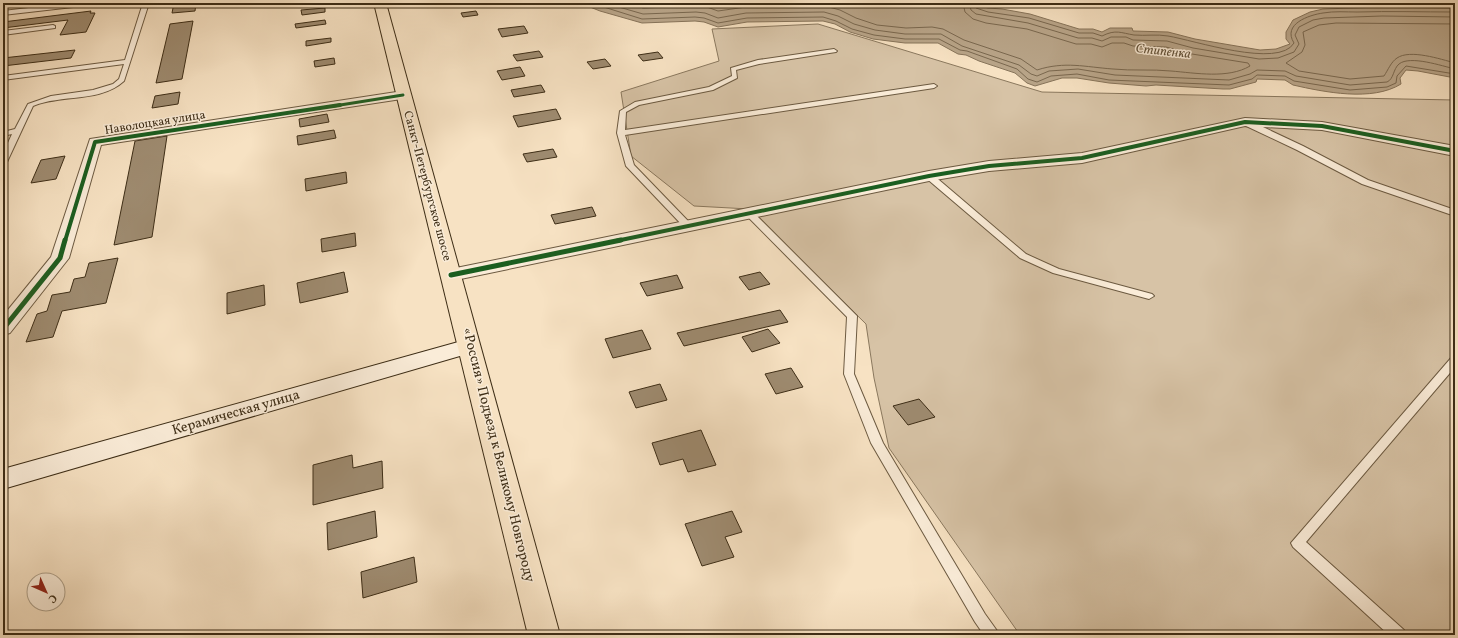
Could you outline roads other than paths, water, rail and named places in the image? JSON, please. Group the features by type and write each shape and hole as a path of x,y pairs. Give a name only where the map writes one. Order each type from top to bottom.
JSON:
{"main road":[{"name":"Санкт-Петербургское шоссе","path":"380,3 403,95 452,275"},
{"name":"«Россия» Подъезд к Великому Новгороду","path":"452,275 544,635"}],"street":[{"name":"Наволоцкая улица","path":"3,329 60,258 95,142 403,95"},
{"path":"452,275 686,225 929,176 989,166 1082,158 1245,122 1322,126 1455,151"},
{"name":"Керамическая улица","path":"3,479 469,346"}],"lane":[{"path":"3,13 73,6 74,3"},
{"path":"3,162 30,105 34,102 47,98 109,88 122,80 146,3"},
{"path":"3,33 53,27"},
{"path":"686,225 630,166 621,133 623,111 637,103 711,89 736,77 734,69 758,62 834,51"},
{"path":"3,78 128,62"},
{"path":"621,133 934,86"},
{"path":"1245,122 1300,148 1365,182 1455,213"},
{"path":"3,134 18,132"},
{"path":"929,176 1023,256 1056,271 1149,296"},
{"path":"749,213 852,316 849,374 877,443 980,618 993,635"},
{"path":"1399,635 1298,543 1455,360"}],"water":[{"name":"Стипенка","path":"580,3 971,3 988,8 1030,14 1079,29 1093,29 1102,32 1110,28 1132,28 1133,31 1168,32 1195,39 1260,50 1276,49 1290,44 1286,39 1286,32 1293,20 1310,12 1323,9 1381,7 1448,8 1455,9 1455,78 1406,70 1400,78 1401,84 1376,93 1362,94 1333,93 1293,85 1285,80 1257,79 1256,82 1230,89 1156,85 1146,86 1109,83 1077,78 1062,78 1035,86 1027,83 1015,73 966,55 958,54 938,43 905,43 873,39 850,32 835,24 823,21 747,22 718,27 704,22 695,21 642,23 600,11"}]}
